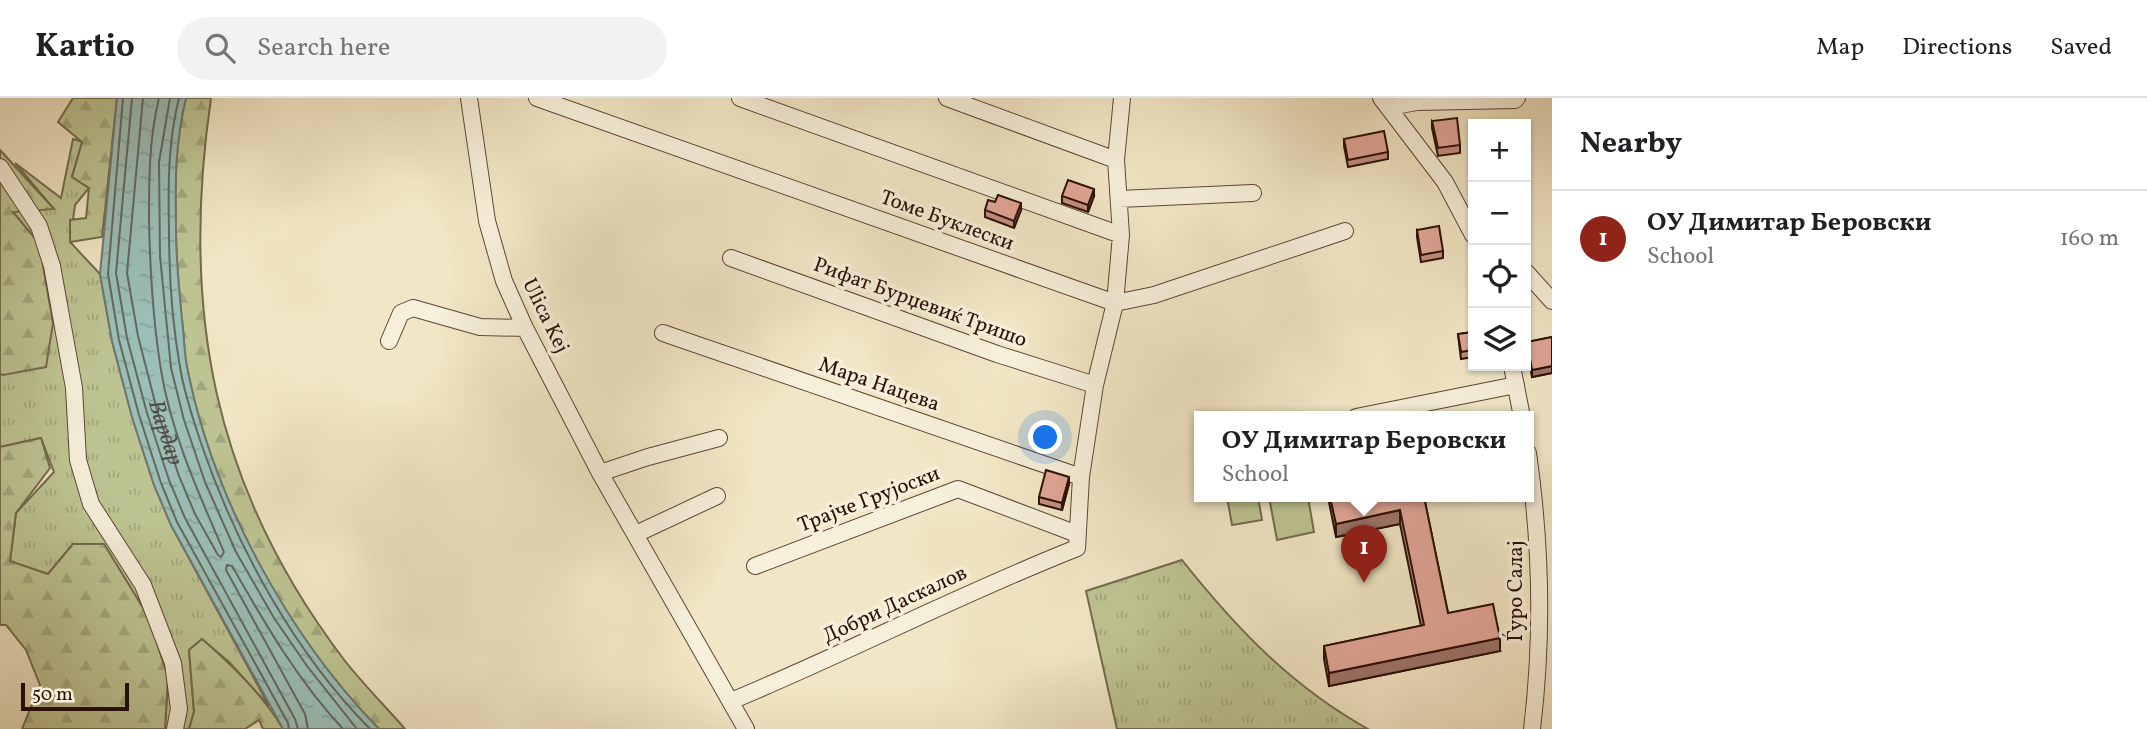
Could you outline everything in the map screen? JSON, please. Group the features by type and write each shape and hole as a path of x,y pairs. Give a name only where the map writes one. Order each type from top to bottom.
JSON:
{"street":[{"name":"Ulica Kej","path":"470,98 487,221 504,281 525,328 600,473 746,729"},
{"name":"Томе Буклески","path":"537,98 1115,303"},
{"path":"740,98 1121,235"},
{"path":"947,98 1116,160"},
{"path":"1077,541 1080,477 1096,385 1115,303 1121,235 1116,160 1122,98"},
{"path":"1385,102 1517,98"},
{"path":"1385,102 1445,182 1468,224"},
{"path":"0,167 39,226 47,253 74,388 78,460 91,503 143,585 173,663 179,709 175,729"},
{"path":"1119,199 1253,193"},
{"path":"1115,303 1154,295 1345,231"},
{"name":"Рифат Бурџевиќ Тришо","path":"731,258 997,354 1096,385"},
{"path":"1531,278 1552,301"},
{"path":"389,341 398,319 408,308 419,308 480,327 525,328"},
{"name":"Мара Нацева","path":"663,333 1080,477"},
{"path":"1512,371 1521,411"},
{"path":"1386,411 1516,385"},
{"path":"600,473 719,438"},
{"name":"Трајче Грујоски","path":"754,566 958,489 1077,541"},
{"path":"636,534 717,496"},
{"name":"Ѓуро Салај","path":"1532,729 1539,596 1533,502"},
{"name":"Добри Даскалов","path":"731,701 802,672 1077,541"}],"green space":[{"path":"73,98 117,98 102,237 70,242 70,220 86,218 89,188 72,177 82,142 58,122"},
{"path":"186,98 211,98 202,176 200,251 205,324 217,394 236,463 264,530 300,596 345,661 405,729 379,729 345,692 314,651 284,607 258,561 234,513 215,465 187,367 178,275 176,163"},
{"path":"73,139 83,142 72,176 89,188 75,205 70,242 100,274 112,341 154,485 171,525 269,706 229,662 202,639 189,650 194,712 189,729 165,729 168,677 73,544 48,574 10,562 16,513 54,472 41,438 0,447 0,374 46,367 13,211 53,208 15,163 61,198"},
{"path":"0,150 54,209 13,212 39,243 53,323 46,367 3,375 0,374"},
{"path":"41,438 50,468 16,513 10,561 48,574 73,544 104,544 148,616 168,677 165,729 22,729 40,685 26,650 6,625 0,625 0,447"},
{"path":"1228,502 1259,502 1262,520 1232,525"},
{"path":"1270,502 1309,502 1314,532 1277,540"},
{"path":"1182,560 1266,654 1314,694 1368,729 1117,729 1086,591"},
{"path":"202,639 246,681 283,729 263,729 259,720 245,729 189,729 194,712 189,650"}],"water":[{"name":"Вардар","path":"117,98 186,98 176,163 177,252 186,361 199,416 234,513 284,607 345,692 379,729 283,729 171,525 154,485 112,341 100,274"}],"building":[{"path":"1457,118 1460,145 1438,148 1432,121"},
{"path":"1384,131 1388,152 1348,160 1344,139"},
{"path":"1068,180 1094,189 1088,205 1062,196"},
{"path":"998,195 1021,203 1014,221 985,210 988,200 995,202"},
{"path":"1439,226 1443,251 1421,255 1417,230"},
{"path":"1468,333 1468,351 1461,352 1458,334"},
{"path":"1552,337 1552,366 1532,370 1531,341"},
{"path":"1046,470 1069,477 1062,503 1039,497"},
{"path":"1331,502 1425,502 1448,613 1493,604 1500,638 1329,673 1324,646 1424,625 1400,510 1336,524"}],"place":[{"name":"ОУ Димитар Беровски","path":"1364,583"}]}
